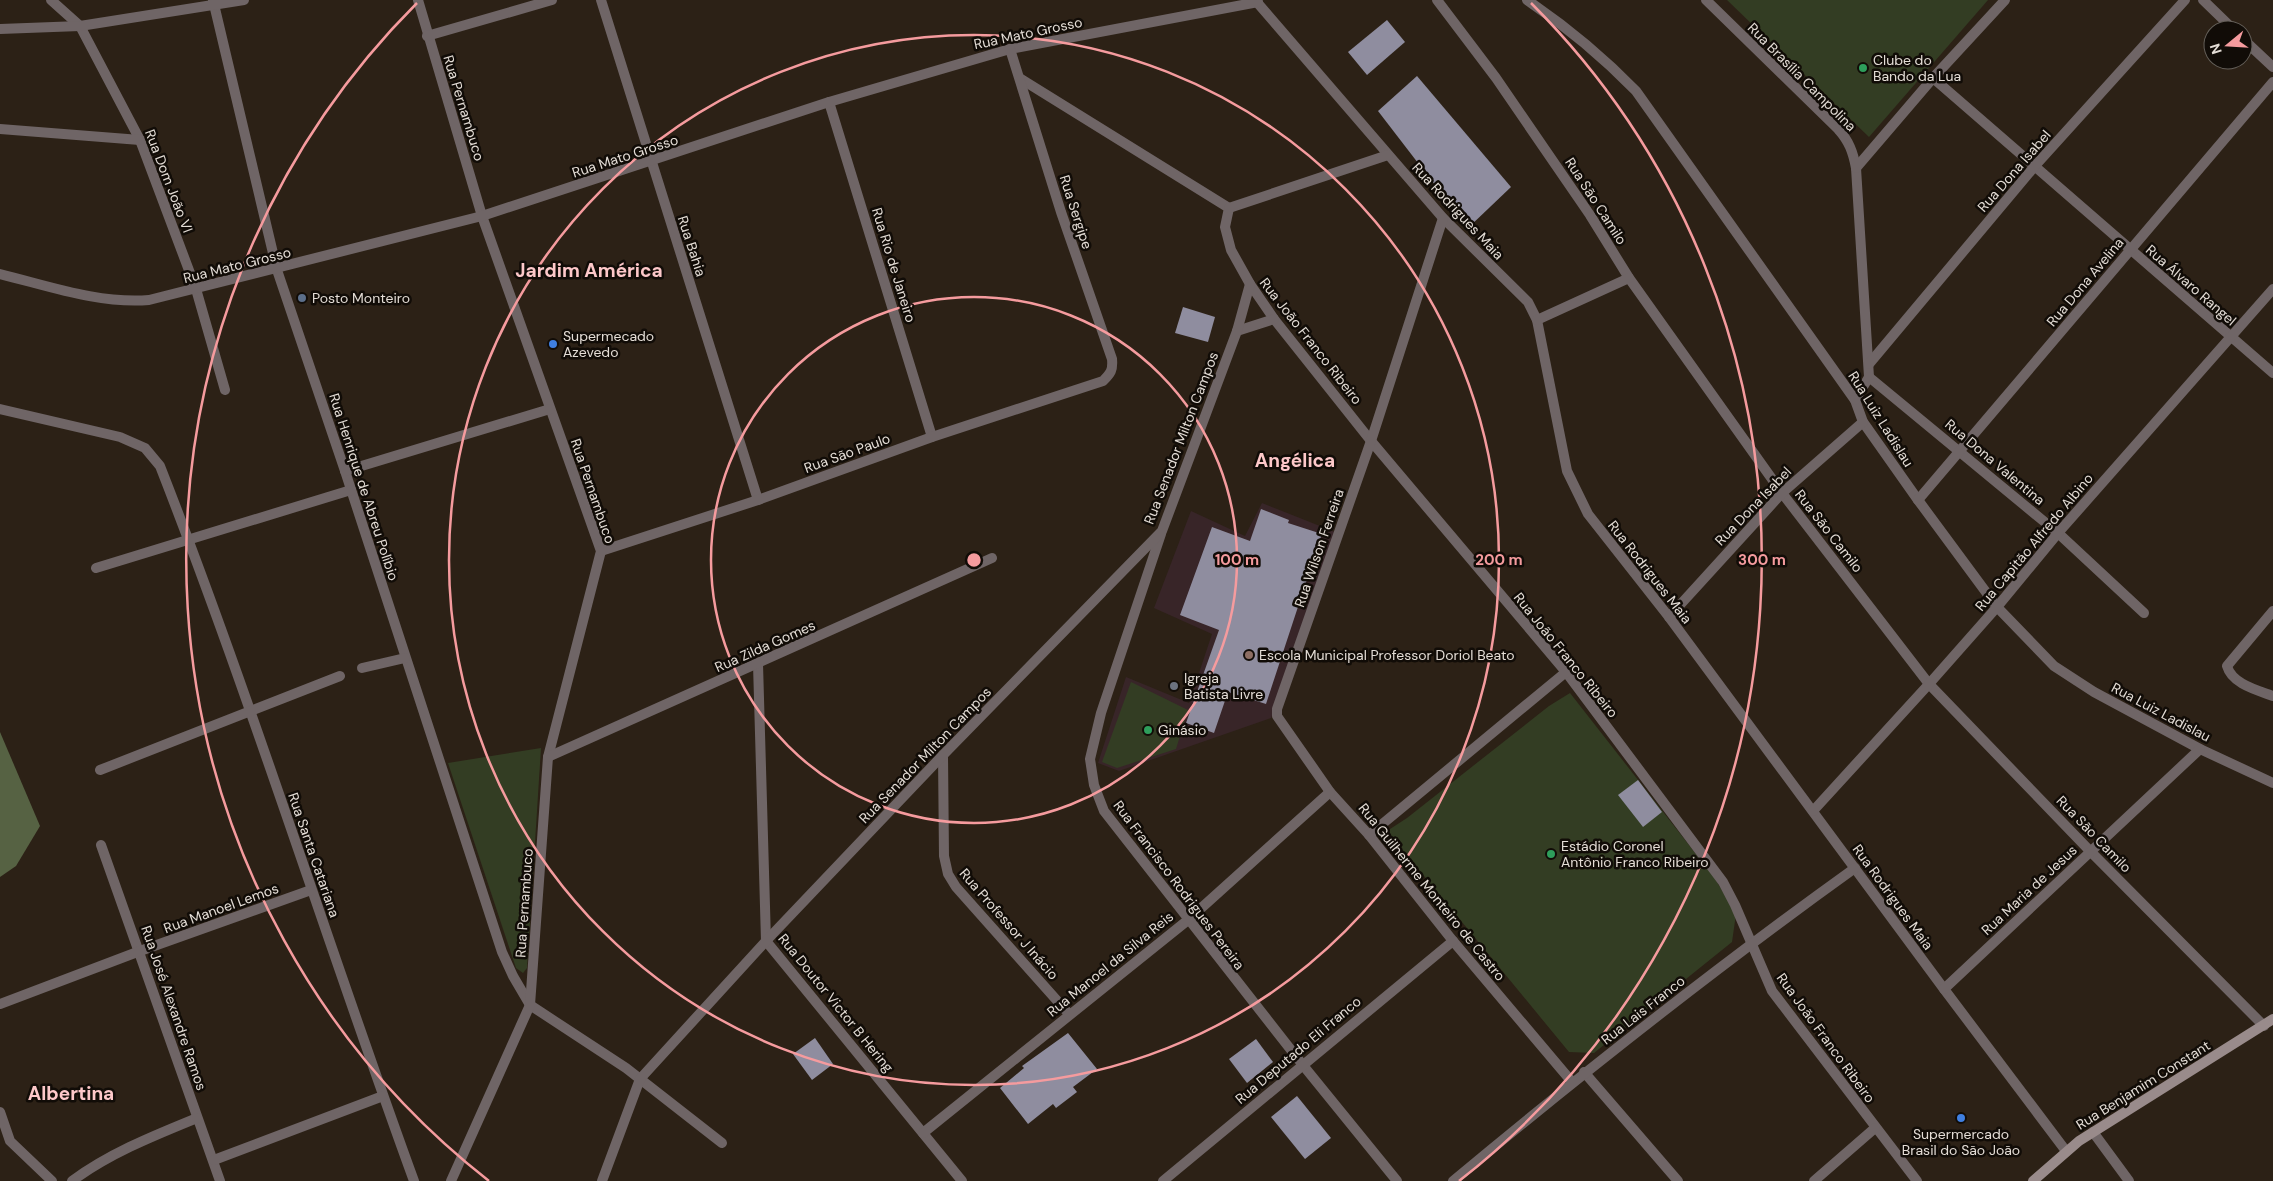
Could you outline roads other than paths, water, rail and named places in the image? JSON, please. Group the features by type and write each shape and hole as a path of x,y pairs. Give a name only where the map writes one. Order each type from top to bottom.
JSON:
{"street":[{"name":"Rua Dom João VI","path":"51,0 80,26 140,140 196,289 225,390"},
{"path":"0,29 80,26 214,2 244,0"},
{"name":"Rua Pernambuco","path":"418,0 427,36 482,216 601,551 548,757 530,1006"},
{"path":"427,36 552,0"},
{"name":"Rua Bahia","path":"602,0 758,500"},
{"name":"Rua São Camilo","path":"1437,0 1496,78 1590,215 1629,278 1782,493 1929,684 2090,851 2264,1026"},
{"name":"Rua Luiz Ladislau","path":"1527,0 1566,27 1606,60 1636,91 1855,400 1863,422 1997,607 2054,666 2075,681 2200,749 2273,784"},
{"name":"Rua Brasília Campolina","path":"1706,0 1838,128 1846,138 1852,151 1856,168 1869,377"},
{"path":"1856,168 1933,78 2005,0"},
{"name":"Rua Dona Isabel","path":"1869,364 2034,167 2185,0"},
{"path":"2202,0 2223,20"},
{"name":"Rua Mato Grosso","path":"0,274 94,297 124,302 149,300 277,270 482,216 830,102 1010,49 1257,1"},
{"name":"Rua Rodrigues Maia","path":"1257,1 1388,156 1444,218 1528,302 1537,320 1567,471 1575,491 1588,514 1669,616 1944,990 2066,1151"},
{"name":"Rua Henrique de Abreu Políbio","path":"214,2 277,270 345,471 494,928 513,976 530,1006"},
{"path":"2253,48 2273,67"},
{"name":"Rua Sergipe","path":"1010,49 1021,79 1061,212 1112,359 1113,368 1110,374 1103,380"},
{"name":"Rua Álvaro Rangel","path":"1933,78 2230,338 2273,373"},
{"path":"1021,79 1229,208 1388,156"},
{"name":"Rua Dona Avelina","path":"1918,500 2273,82"},
{"name":"Rua Rio de Janeiro","path":"830,102 932,437"},
{"path":"0,130 140,140"},
{"name":"Rua João Franco Ribeiro","path":"1229,208 1225,227 1238,266 1274,319 1371,440 1566,672 1723,882 1735,905 1772,991 1917,1181"},
{"name":"Rua Wilson Ferreira","path":"1277,716 1277,709 1371,440 1444,218"},
{"path":"1537,320 1629,278"},
{"name":"Rua Senador Milton Campos","path":"602,1181 640,1078 766,941 943,755 1162,531 1237,331 1250,284"},
{"name":"Rua Capitão Alfredo Albino","path":"1813,811 1997,607 2058,533 2273,289"},
{"path":"1237,331 1274,319"},
{"path":"1855,400 1869,377"},
{"name":"Rua Dona Valentina","path":"1869,377 2058,533 2144,613"},
{"name":"Rua São Paulo","path":"601,551 758,500 932,437 1103,380"},
{"name":"Rua Santa Catariana","path":"0,409 120,437 145,448 160,466 189,538 251,710 310,890 414,1181"},
{"path":"345,471 550,409"},
{"name":"Rua Dona Isabel","path":"1669,616 1782,493 1863,422"},
{"path":"96,568 351,490"},
{"name":"Rua Francisco Rodrigues Pereira","path":"1162,531 1101,713 1090,759 1094,785 1104,811 1302,1064 1397,1181"},
{"name":"Rua Zilda Gomes","path":"548,757 992,558"},
{"path":"2273,611 2227,666 2229,672 2244,685 2273,696"},
{"path":"362,668 405,658"},
{"name":"Rua Doutor Victor B Hering","path":"758,664 766,941 962,1181"},
{"path":"1369,835 1566,672"},
{"path":"100,770 340,676"},
{"name":"Rua Guilherme Monteiro de Castro","path":"1277,716 1330,792 1369,835 1453,941 1572,1082"},
{"name":"Rua Maria de Jesus","path":"1944,990 2200,749"},
{"name":"Rua Professor J Inácio","path":"943,755 944,856 948,874 956,887 1069,1014"},
{"name":"Rua Manoel da Silva Reis","path":"923,1132 1188,920 1330,792"},
{"name":"Rua José Alexandre Ramos","path":"101,844 220,1181"},
{"name":"Rua Lais Franco","path":"1453,1181 1584,1072 1750,943 1854,868"},
{"name":"Rua Manoel Lemos","path":"0,1004 310,890"},
{"name":"Rua Deputado Eli Franco","path":"1163,1181 1302,1064 1453,941"},
{"path":"450,1181 530,1006 640,1078 722,1143"},
{"name":"Rua Benjamim Constant","path":"2033,1181 2066,1151 2093,1132 2273,1019"},
{"path":"1584,1072 1678,1181"},
{"path":"214,1160 383,1096"},
{"path":"0,1112 10,1141"},
{"path":"72,1181 93,1165 137,1142 197,1118"},
{"path":"1814,1181 1875,1128"},
{"path":"2093,1132 2129,1181"},
{"path":"0,1137 10,1141 52,1181"}],"place":[{"name":"Clube do Bando da Lua","path":"1863,68"},
{"name":"Posto Monteiro","path":"302,298"},
{"name":"Supermecado Azevedo","path":"553,344"},
{"name":"Escola Municipal Professor Doriol Beato","path":"1249,655"},
{"name":"Igreja Batista Livre","path":"1174,686"},
{"name":"Ginásio","path":"1148,730"},
{"name":"Estádio Coronel Antônio Franco Ribeiro","path":"1551,854"},
{"name":"Supermercado Brasil do São João","path":"1961,1118"}],"district":[{"name":"Jardim América","path":"589,270"},
{"name":"Angélica","path":"1295,460"},
{"name":"Albertina","path":"71,1093"}]}
